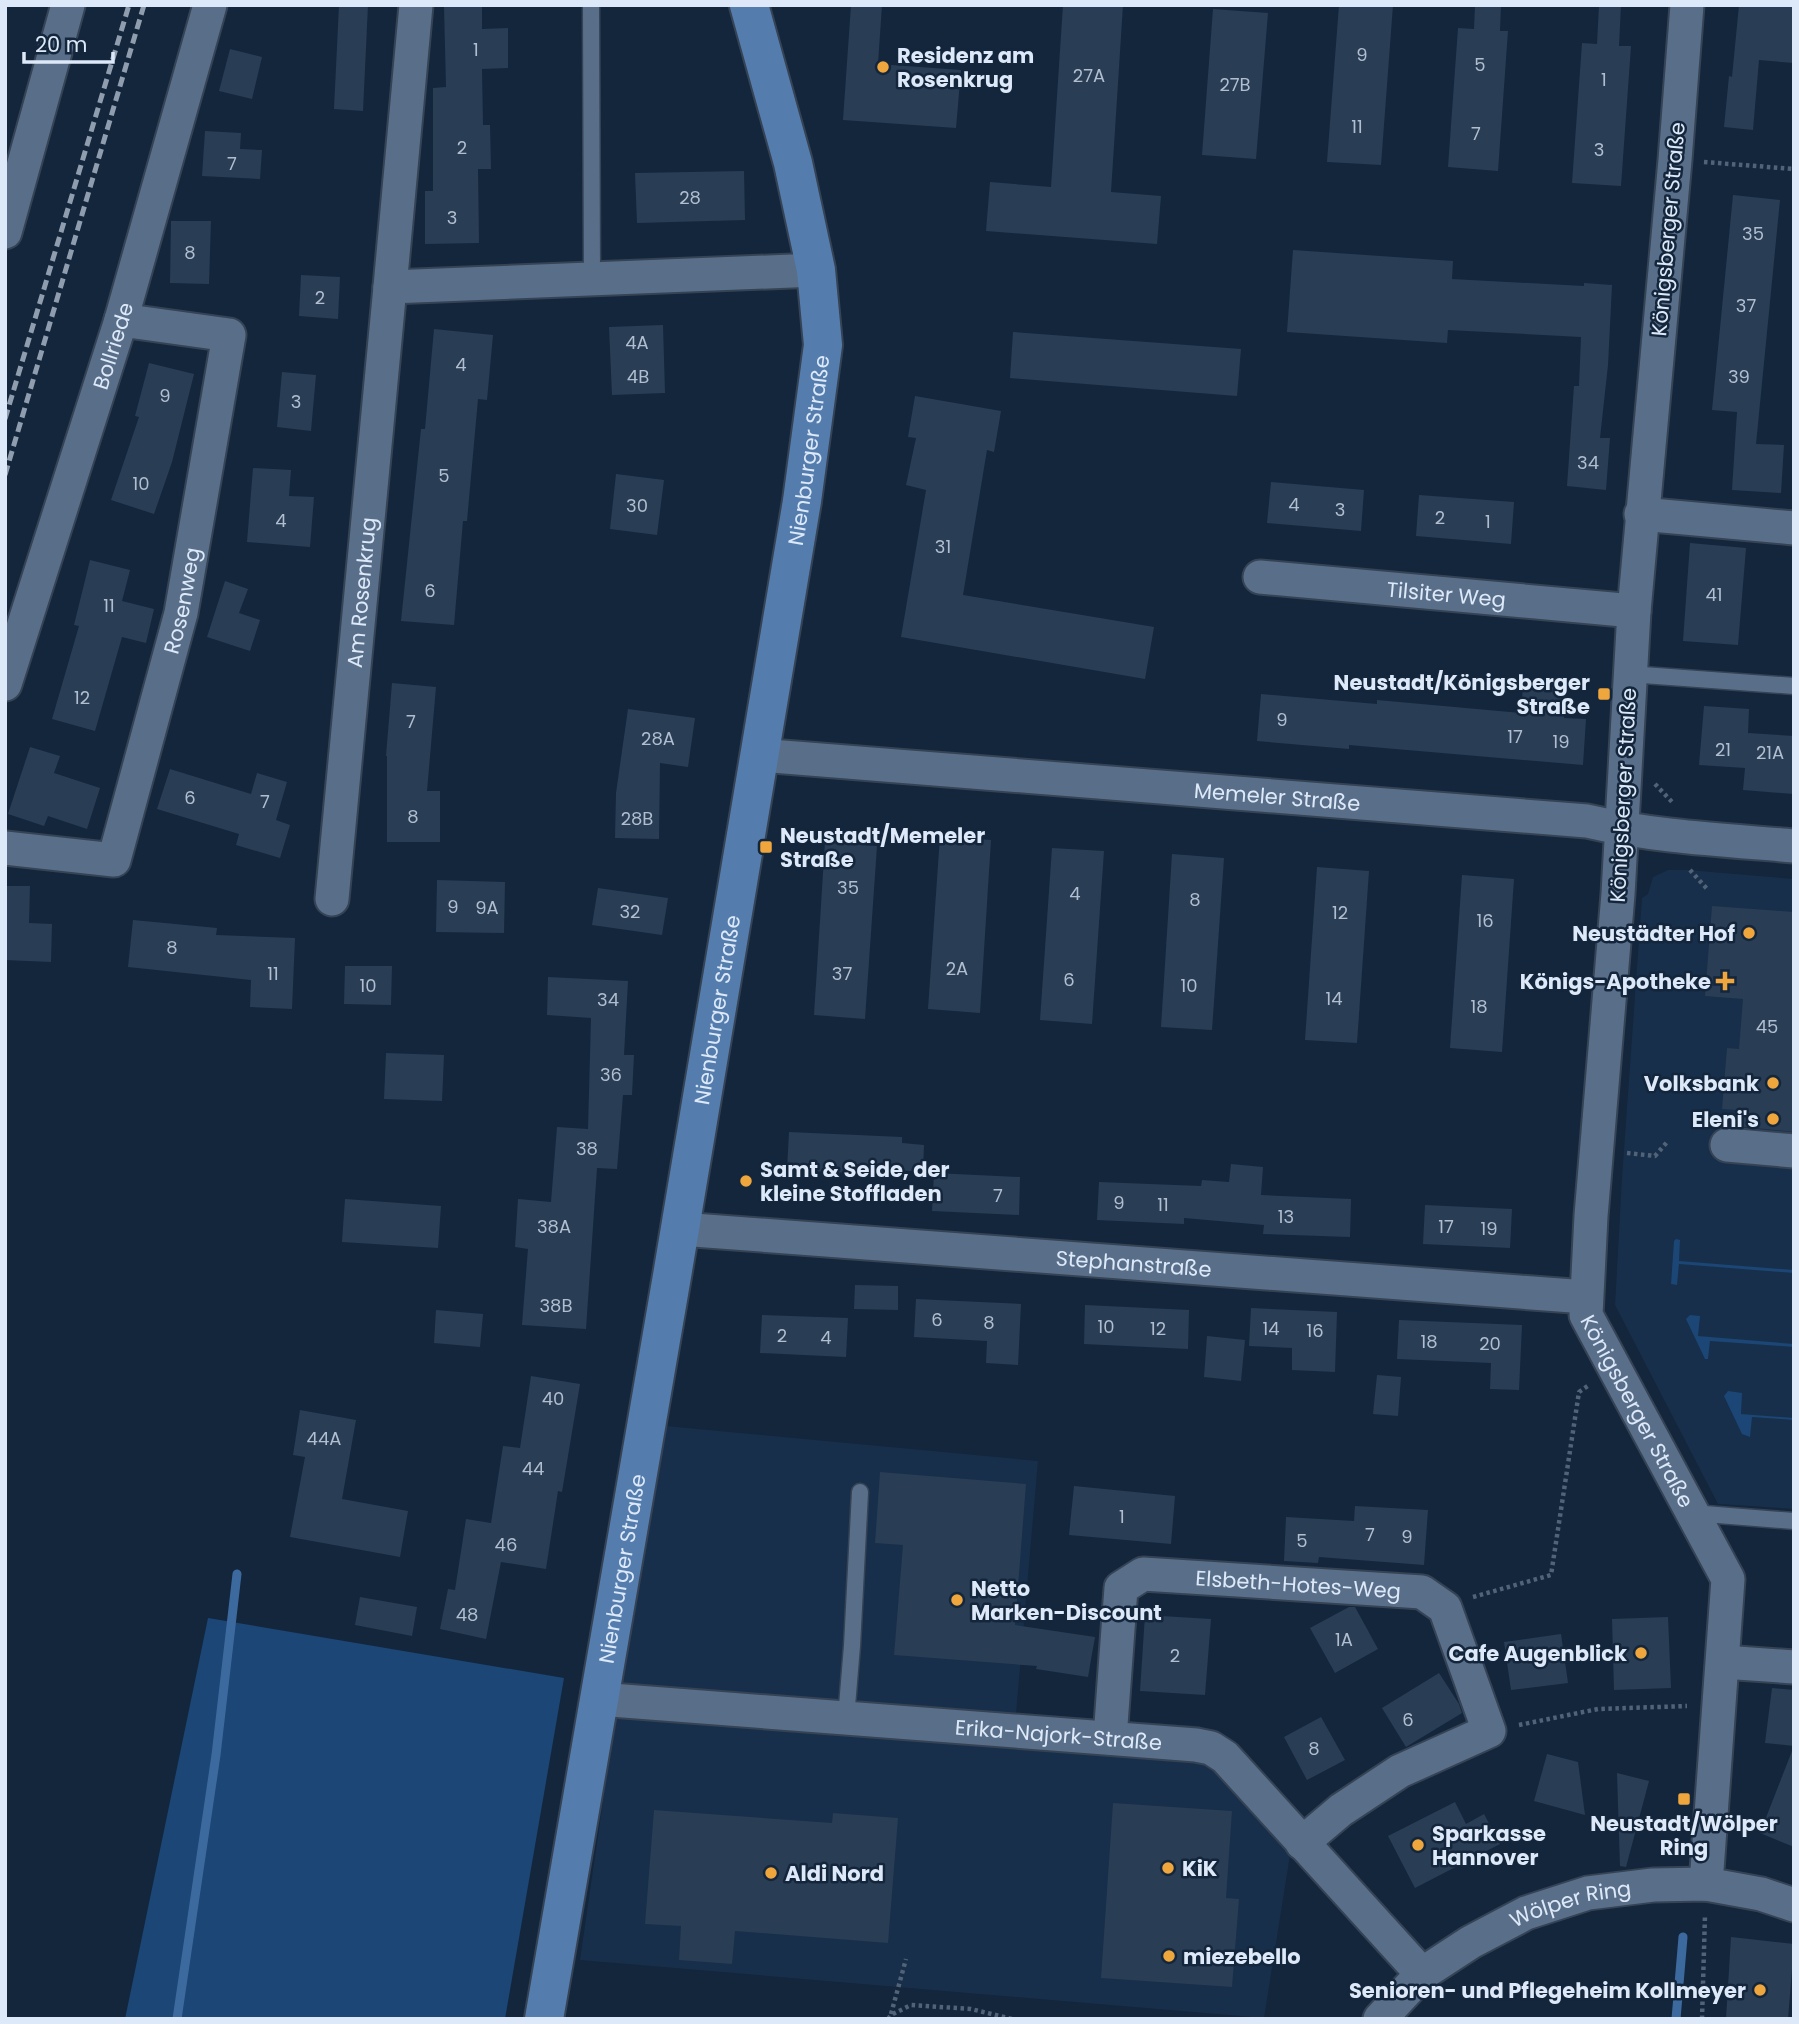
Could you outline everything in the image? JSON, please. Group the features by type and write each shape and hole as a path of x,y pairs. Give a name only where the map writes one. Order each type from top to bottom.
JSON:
{"main road":[{"name":"Nienburger Straße","path":"544,2019 802,501 822,345 816,270 793,163 749,5"}],"street":[{"path":"5,232 68,5"},
{"name":"Bollriede","path":"5,684 121,320 209,5"},
{"name":"Am Rosenkrug","path":"332,899 416,5"},
{"name":"Königsberger Straße","path":"1687,5 1629,674 1622,829 1586,1315 1728,1579 1706,1884"},
{"path":"390,287 816,270"},
{"name":"Rosenweg","path":"5,848 114,860 181,613 229,335 121,320"},
{"path":"1642,514 1794,528"},
{"name":"Tilsiter Weg","path":"1260,577 1634,611"},
{"name":"Memeler Straße","path":"759,755 1587,821 1672,836 1794,846"},
{"path":"1727,1145 1794,1151"},
{"name":"Stephanstraße","path":"680,1229 1586,1297"},
{"name":"Elsbeth-Hotes-Weg","path":"1110,1738 1121,1588 1143,1574 1422,1592 1446,1608"},
{"path":"1302,1843 1341,1810 1401,1771 1489,1731 1446,1608"},
{"path":"1723,1662 1794,1667"},
{"name":"Erika-Najork-Straße","path":"598,1699 1211,1748 1225,1757 1422,1974"},
{"name":"Wölper Ring","path":"1380,2019 1422,1974 1471,1942 1526,1913 1588,1893 1653,1885 1706,1884 1761,1894 1794,1905"}],"lane":[{"path":"591,5 592,279"},
{"path":"1629,674 1794,686"},
{"path":"846,1718 860,1492"},
{"path":"1692,1513 1794,1521"}],"path":[{"path":"1675,160 1794,169"},
{"path":"1625,763 1653,766 1655,784 1682,812"},
{"path":"1699,866 1686,865 1708,890"},
{"path":"1597,1150 1655,1156 1668,1141"},
{"path":"1446,1608 1465,1599 1551,1575 1579,1392 1613,1368"},
{"path":"1489,1731 1598,1709 1720,1705"},
{"path":"1702,2019 1706,1884"},
{"path":"890,2017 906,1959"},
{"path":"890,2017 911,2005 971,2009 1012,2019"}],"shaded area":[{"path":"1668,870 1794,879 1794,1509 1718,1504 1615,1305 1642,898 1648,894 1653,877"},
{"path":"1676,1239 1680,1240 1679,1261 1794,1270 1794,1273 1679,1264 1677,1285 1671,1284"},
{"path":"1690,1315 1700,1316 1698,1336 1794,1344 1794,1347 1710,1341 1708,1359 1705,1359 1686,1319"},
{"path":"1728,1391 1742,1393 1741,1414 1794,1420 1752,1417 1750,1437 1742,1434 1724,1396"},
{"path":"666,1426 1038,1461 1016,1714 1200,1726 1295,1824 1264,2018 580,1960 621,1677"},
{"path":"208,1618 564,1678 505,2019 125,2019"}],"building":[{"path":"339,5 368,5 363,111 334,109"},
{"name":"Residenz am Rosenkrug","path":"851,5 882,5 878,64 961,70 956,128 843,120"},
{"path":"1063,5 1123,5 1111,192 1161,196 1157,244 986,231 990,182 1051,187"},
{"path":"1339,5 1393,5 1381,165 1327,162"},
{"path":"1475,5 1501,5 1500,31 1508,31 1498,171 1448,167 1458,28 1474,29"},
{"path":"1599,5 1621,5 1619,46 1631,46 1621,186 1572,183 1582,43 1597,44"},
{"path":"1739,5 1794,5 1794,63 1759,60 1753,130 1724,127"},
{"path":"482,6 482,29 508,28 508,68 482,69 483,125 490,125 491,169 478,169 479,243 425,244 425,191 433,191 433,88 446,87 444,7"},
{"path":"1213,9 1268,13 1256,159 1202,155"},
{"path":"230,49 262,57 252,99 219,91"},
{"path":"205,131 241,133 240,149 262,150 260,179 202,176"},
{"path":"744,171 745,220 637,223 635,173"},
{"path":"1733,195 1780,200 1756,444 1784,445 1781,493 1732,490 1737,412 1712,410"},
{"path":"171,221 211,221 209,284 170,283"},
{"path":"1293,250 1453,261 1452,279 1612,285 1608,365 1600,438 1610,438 1606,490 1567,486 1574,386 1579,386 1581,337 1448,330 1447,343 1287,332"},
{"path":"301,275 340,277 338,319 299,316"},
{"path":"663,325 665,393 612,395 609,327"},
{"path":"434,329 493,335 487,400 478,399 454,625 401,621 421,429 425,429"},
{"path":"1013,332 1241,349 1237,396 1010,378"},
{"path":"149,363 194,374 172,462 154,514 111,500 139,417 135,416"},
{"path":"282,372 316,375 311,431 277,427"},
{"path":"915,396 1001,411 994,452 987,450 963,595 1154,627 1145,679 901,637 926,490 906,485 916,438 908,437"},
{"path":"253,468 291,470 289,496 314,497 310,547 247,542"},
{"path":"616,474 664,480 657,535 610,529"},
{"path":"1271,482 1364,490 1361,531 1267,523"},
{"path":"1419,495 1514,502 1511,544 1416,536"},
{"path":"1690,543 1746,548 1738,645 1683,641"},
{"path":"90,560 130,570 122,601 154,609 146,643 122,637 95,731 52,719 79,626 74,625"},
{"path":"225,581 248,589 239,613 260,620 250,651 207,637"},
{"path":"392,683 436,687 427,791 440,791 440,842 387,842 386,756"},
{"path":"1523,685 1567,688 1564,718 1586,719 1583,765 1349,745 1349,749 1257,741 1261,694 1377,704 1377,700 1521,713"},
{"path":"1704,706 1749,709 1748,733 1794,736 1794,794 1743,790 1745,768 1699,765"},
{"path":"628,709 695,718 688,767 660,763 659,839 615,838 616,793"},
{"path":"30,747 60,756 54,773 100,788 87,829 48,816 44,826 8,814"},
{"path":"170,769 251,794 257,773 287,782 276,820 290,825 280,858 236,845 239,834 157,809"},
{"path":"940,836 991,840 980,1013 928,1009"},
{"path":"825,842 877,846 865,1019 814,1015"},
{"path":"1052,848 1104,851 1092,1024 1040,1020"},
{"path":"1172,854 1224,858 1212,1030 1161,1027"},
{"path":"1317,867 1369,871 1357,1043 1305,1040"},
{"path":"1462,875 1514,879 1502,1052 1450,1048"},
{"path":"437,880 505,882 504,933 436,932"},
{"path":"5,886 30,886 29,923 52,924 51,962 5,960"},
{"path":"598,888 668,898 662,935 592,925"},
{"path":"1712,906 1794,912 1794,1132 1735,1126 1736,1110 1722,1109 1727,1048 1739,1049 1743,999 1705,996"},
{"path":"133,920 217,928 216,935 295,938 292,1009 250,1007 251,980 128,967"},
{"path":"345,966 392,966 391,1005 344,1004"},
{"path":"548,977 628,981 624,1055 634,1055 632,1095 623,1095 617,1169 597,1168 586,1329 522,1325 528,1249 515,1247 518,1199 551,1202 557,1127 588,1129 591,1018 547,1015"},
{"path":"386,1053 444,1055 442,1101 384,1099"},
{"path":"789,1132 902,1137 902,1143 924,1145 923,1172 874,1168 874,1174 787,1170"},
{"path":"1231,1164 1263,1167 1261,1195 1351,1199 1350,1237 1263,1234 1264,1225 1184,1218 1184,1224 1097,1220 1099,1182 1201,1186 1202,1180 1229,1182"},
{"path":"934,1173 1020,1177 1019,1215 932,1211"},
{"path":"345,1199 441,1206 438,1248 342,1242"},
{"path":"1425,1205 1512,1209 1510,1248 1423,1244"},
{"path":"855,1285 898,1286 898,1310 854,1309"},
{"path":"916,1299 1021,1304 1018,1365 986,1363 987,1341 914,1337"},
{"path":"1085,1305 1189,1310 1188,1349 1084,1344"},
{"path":"1251,1308 1337,1312 1335,1372 1292,1370 1292,1348 1249,1346"},
{"path":"436,1310 483,1314 480,1347 434,1343"},
{"path":"762,1315 848,1318 846,1357 760,1353"},
{"path":"1399,1320 1522,1325 1519,1390 1490,1389 1491,1363 1397,1359"},
{"path":"1207,1336 1245,1340 1241,1381 1204,1377"},
{"path":"1377,1375 1401,1377 1398,1416 1373,1414"},
{"path":"531,1376 580,1384 562,1492 558,1491 546,1569 501,1562 486,1639 440,1629 448,1589 455,1590 466,1519 491,1523 503,1446 520,1448"},
{"path":"300,1410 356,1420 342,1499 408,1511 400,1557 290,1537 305,1457 293,1455"},
{"name":"Netto Marken-Discount","path":"880,1472 1026,1484 1015,1625 1095,1637 1088,1677 1036,1669 1037,1666 894,1655 903,1545 875,1543"},
{"path":"1074,1486 1175,1496 1171,1544 1069,1535"},
{"path":"1355,1506 1428,1510 1424,1565 1319,1557 1318,1563 1284,1561 1286,1517 1354,1521"},
{"path":"360,1597 417,1607 412,1636 355,1625"},
{"path":"1349,1607 1355,1607 1378,1649 1335,1673 1310,1628"},
{"path":"1145,1615 1211,1619 1205,1695 1140,1691"},
{"name":"Cafe Augenblick","path":"1668,1617 1671,1688 1614,1690 1612,1619"},
{"path":"1561,1634 1568,1683 1511,1690 1504,1642"},
{"path":"1439,1673 1462,1713 1406,1747 1382,1708"},
{"path":"1772,1688 1794,1690 1794,1746 1765,1743"},
{"path":"1321,1717 1345,1760 1307,1780 1284,1737"},
{"path":"1794,1751 1794,1847 1760,1833"},
{"path":"1547,1754 1578,1762 1585,1815 1534,1801"},
{"path":"1617,1773 1649,1781 1626,1867 1620,1866"},
{"path":"1455,1802 1466,1824 1484,1814 1500,1844 1415,1888 1388,1836"},
{"path":"1113,1803 1232,1811 1226,1898 1239,1899 1232,1987 1101,1978"},
{"name":"Aldi Nord","path":"654,1810 832,1823 833,1813 898,1818 888,1943 735,1931 732,1964 679,1960 681,1926 645,1924"},
{"name":"Senioren- und Pflegeheim Kollmeyer","path":"1731,1937 1794,1944 1788,2019 1726,2019"}],"waterway":[{"path":"177,2019 216,1755 237,1574"},
{"path":"1676,2019 1683,1937"}],"railway":[{"path":"5,419 129,5"},
{"path":"5,475 144,5"}],"place":[{"name":"Residenz am Rosenkrug","path":"883,67"},
{"name":"Neustadt/Königsberger Straße","path":"1604,694"},
{"name":"Neustadt/Memeler Straße","path":"766,847"},
{"name":"Neustädter Hof","path":"1749,933"},
{"name":"Königs-Apotheke","path":"1725,981"},
{"name":"Volksbank","path":"1773,1083"},
{"name":"Eleni's","path":"1773,1119"},
{"name":"Samt & Seide, der kleine Stoffladen","path":"746,1181"},
{"name":"Netto Marken-Discount","path":"957,1600"},
{"name":"Cafe Augenblick","path":"1641,1653"},
{"name":"Neustadt/Wölper Ring","path":"1684,1799"},
{"name":"Sparkasse Hannover","path":"1418,1845"},
{"name":"KiK","path":"1168,1868"},
{"name":"Aldi Nord","path":"771,1873"},
{"name":"miezebello","path":"1169,1956"},
{"name":"Senioren- und Pflegeheim Kollmeyer","path":"1760,1990"}]}
